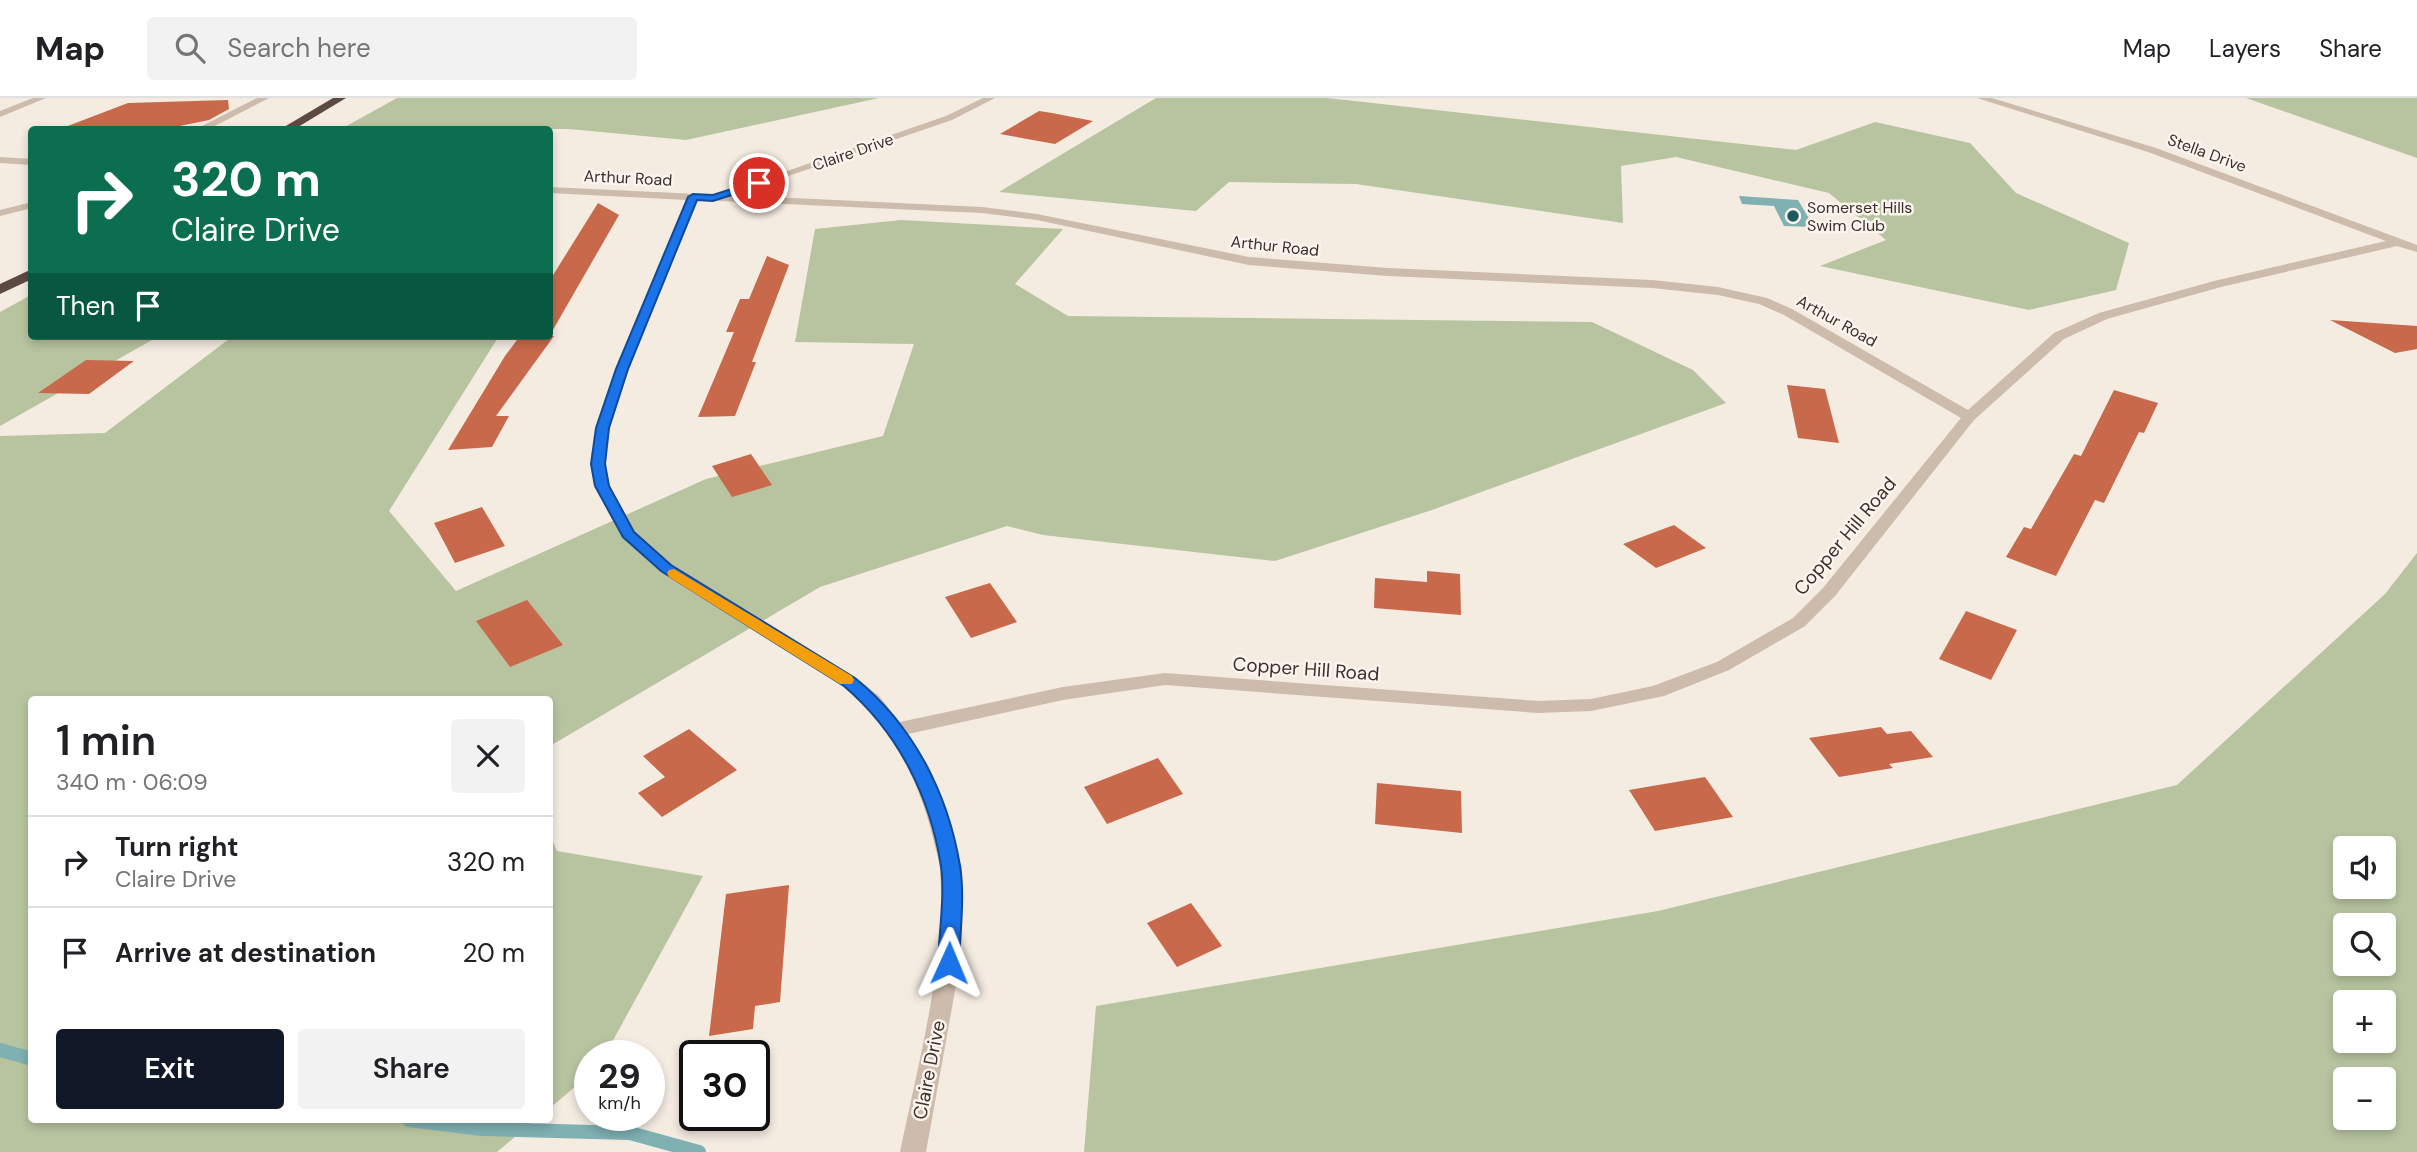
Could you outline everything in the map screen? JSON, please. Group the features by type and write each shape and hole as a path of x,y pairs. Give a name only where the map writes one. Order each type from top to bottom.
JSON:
{"highway":[{"path":"291,126 341,98"},
{"path":"0,290 28,275"}],"street":[{"path":"0,114 41,98"},
{"path":"206,126 264,98"},
{"name":"Claire Drive","path":"713,198 949,118 990,98"},
{"name":"Stella Drive","path":"1982,98 2152,150 2417,249"},
{"path":"0,160 28,162"},
{"name":"Arthur Road","path":"553,190 982,211 1037,218 1249,261 1388,272 1652,284 1718,291 1763,301 1788,312 1969,417"},
{"name":"Claire Drive","path":"693,197 622,369 603,428 598,464 602,486 628,534 666,568 849,682 872,701 896,730 924,778 937,812 951,868 949,963 914,1152"},
{"path":"0,213 28,206"},
{"name":"Copper Hill Road","path":"896,730 1066,692 1166,679 1538,707 1591,705 1657,692 1723,666 1799,622 1829,592 1969,417 2059,336 2103,316 2217,284 2398,242"}],"green space":[{"path":"397,98 879,98 686,140 553,129 553,126 346,126"},
{"path":"1156,98 1327,98 1796,150 1875,122 1970,143 2016,193 2129,243 2116,290 2029,310 1820,266 1886,240 1829,193 1676,157 1621,166 1623,223 1356,184 1229,182 1196,211 999,192"},
{"path":"2246,98 2417,98 2417,158"},
{"path":"901,220 1063,229 1015,284 1068,316 1592,322 1693,370 1726,403 1432,510 1275,561 1043,535 1007,526 820,587 553,744 553,696 28,696 28,1123 531,1123 497,1152 0,1152 0,436 105,433 228,340 496,340 389,511 456,591 706,479 883,436 914,344 795,342 815,229"},
{"path":"28,297 28,340 152,340 0,426 0,312"},
{"path":"2417,553 2417,1152 1084,1152 1096,1006 1658,911 2177,785 2385,594"},
{"path":"553,842 557,851 703,876 613,1040 574,1040 574,1088 553,1105"}],"water":[{"name":"Somerset Hills Swim Club","path":"1739,196 1798,200 1814,227 1784,226 1774,206 1742,204"}],"building":[{"path":"228,100 229,109 209,120 180,126 68,126 128,103"},
{"path":"1039,111 1093,121 1055,144 1000,134"},
{"path":"598,203 619,215 553,330 553,275"},
{"path":"767,256 789,265 752,362 756,362 735,416 698,417 734,332 726,332 740,299 749,299"},
{"path":"2330,320 2417,326 2417,349 2395,353"},
{"path":"517,340 551,340 496,416 509,416 492,447 448,450"},
{"path":"86,360 134,361 89,394 38,393"},
{"path":"1787,385 1825,389 1839,443 1798,438"},
{"path":"2114,390 2158,403 2144,433 2139,432 2104,503 2095,500 2056,576 2006,557 2024,527 2031,529 2074,454 2081,456"},
{"path":"751,454 772,485 732,497 712,466"},
{"path":"482,507 505,546 455,563 434,523"},
{"path":"1674,525 1706,548 1656,568 1623,544"},
{"path":"1427,571 1460,574 1461,615 1374,608 1375,578 1427,582"},
{"path":"990,583 1017,622 971,638 945,597"},
{"path":"527,600 563,645 510,667 476,621"},
{"path":"1966,611 2017,630 1991,680 1939,659"},
{"path":"1881,727 1887,734 1911,731 1933,757 1889,764 1893,768 1839,777 1809,738"},
{"path":"689,729 737,770 662,817 638,793 665,777 643,756"},
{"path":"1158,758 1183,794 1107,824 1084,787"},
{"path":"1705,777 1733,817 1655,831 1629,790"},
{"path":"1377,783 1461,791 1462,833 1375,824"},
{"path":"789,885 780,1002 755,1006 753,1029 709,1036 726,894"},
{"path":"1191,903 1222,946 1177,967 1147,923"}],"waterway":[{"path":"0,1050 28,1058"},
{"path":"433,1123 482,1129 630,1133 699,1152"}],"slow traffic":[{"path":"674,573 846,680"}],"place":[{"name":"Somerset Hills Swim Club","path":"1793,216"}],"route":[{"path":"759,183 713,198 693,197 622,369 603,428 598,464 602,486 628,534 666,568 849,682 872,701 896,730 919,767 937,812 951,868 949,963"}]}
